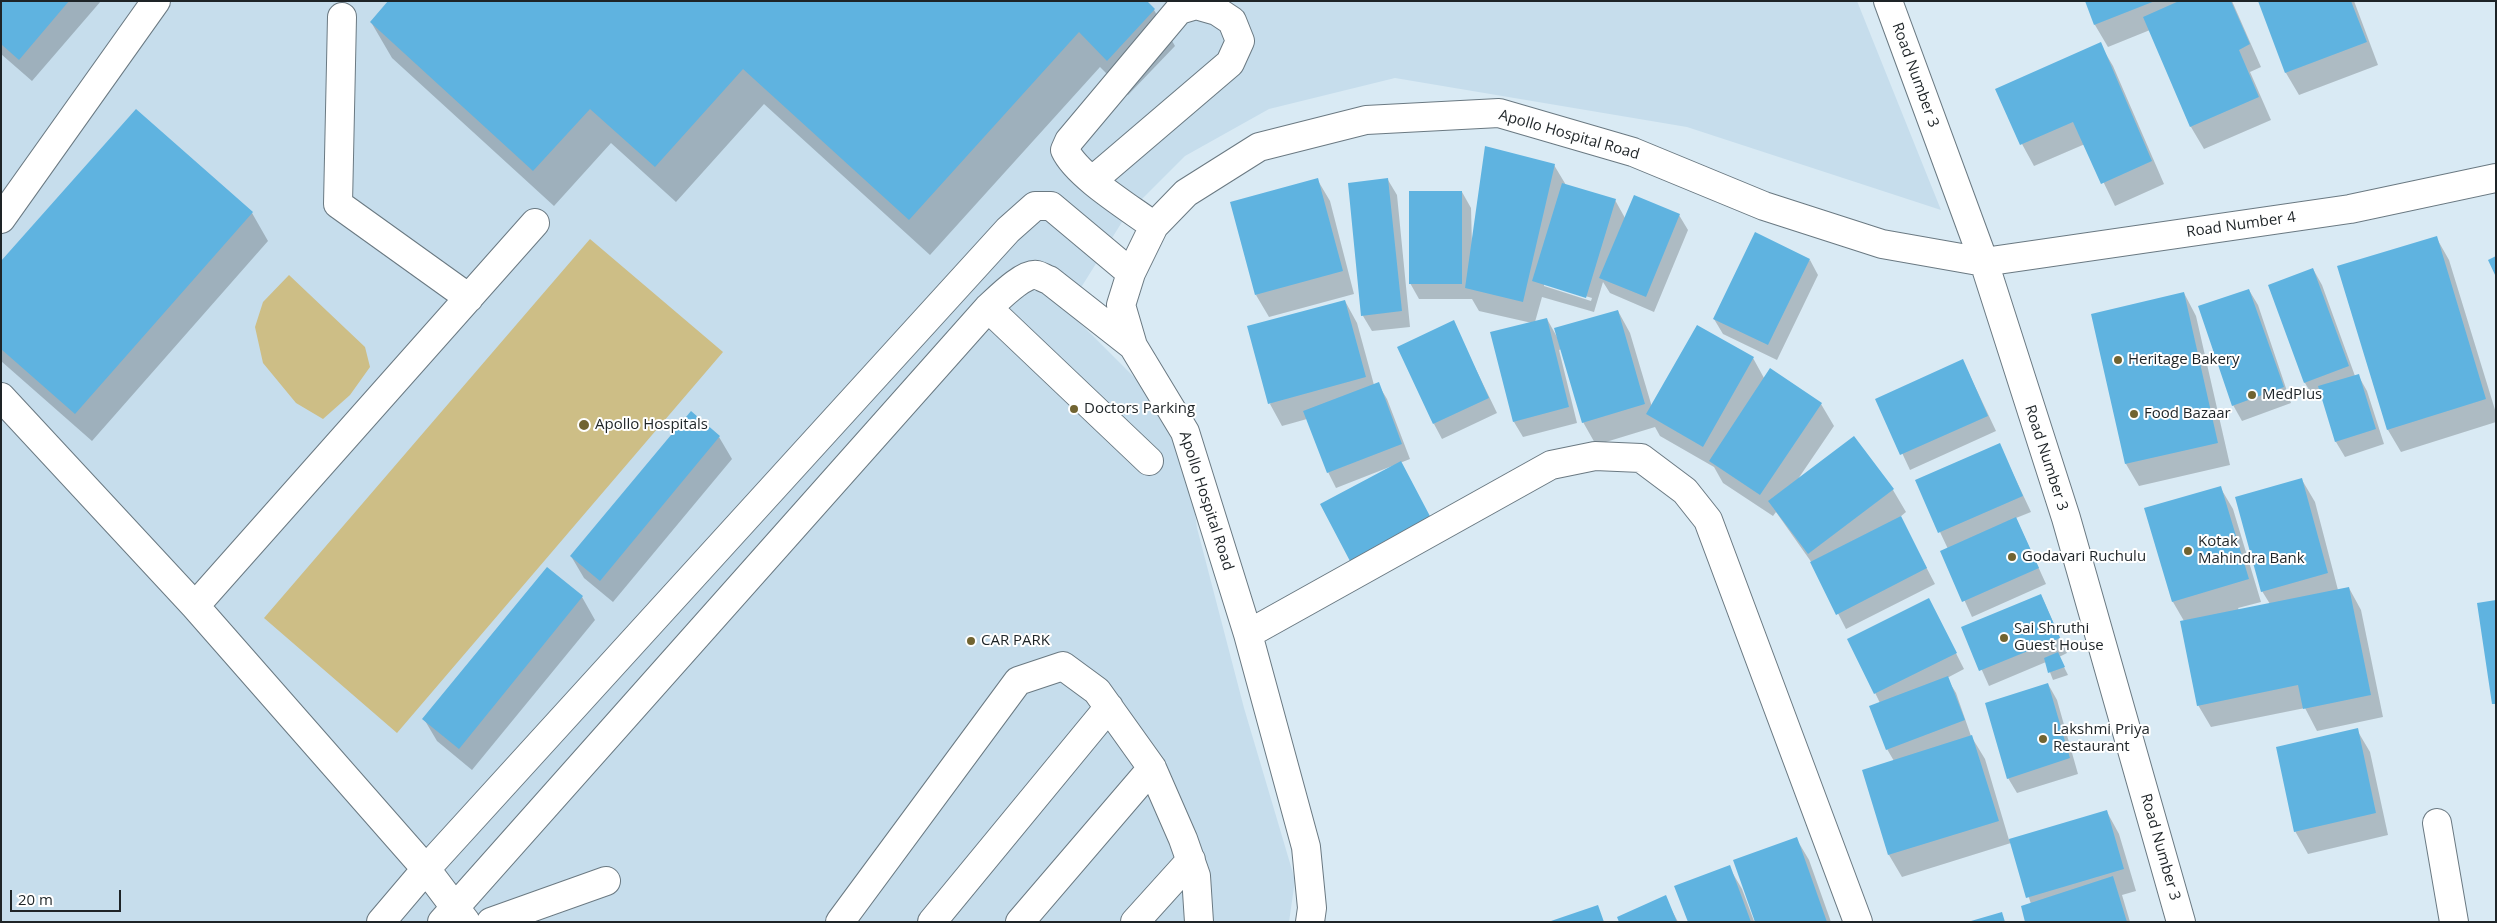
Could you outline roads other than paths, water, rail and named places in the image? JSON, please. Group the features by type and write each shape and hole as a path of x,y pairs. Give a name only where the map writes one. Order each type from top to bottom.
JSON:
{"street":[{"path":"1,219 156,1"},
{"name":"Road Number 3","path":"1888,1 1984,262 2066,518 2181,922"},
{"path":"1093,180 1230,63 1240,41 1232,21 1217,11 1196,5 1179,10 1069,141 1065,150 1070,159 1093,180 1154,226"},
{"path":"342,18 338,204 469,298"},
{"name":"Apollo Hospital Road","path":"1310,922 1312,908 1306,847 1248,634 1185,432 1133,346 1121,305 1131,273 1154,226 1186,193 1259,147 1366,120 1499,113 1633,152 1764,206 1882,244 1984,262"},
{"name":"Road Number 4","path":"1984,262 2350,208 2496,178"},
{"path":"382,922 426,869 942,304 990,248 1035,206 1051,206 1131,273"},
{"path":"195,606 535,223"},
{"path":"1,398 195,606 426,869 455,917 988,308 1027,276 1037,275 1049,280 1133,346"},
{"path":"988,308 1149,461"},
{"path":"1248,634 1551,466 1595,456 1641,458 1685,491 1708,520 1858,922"},
{"path":"840,922 1018,681 1063,666 1097,691 1152,768 1196,876 1199,922"},
{"path":"932,922 1109,707"},
{"path":"1020,922 1152,768"},
{"path":"2437,823 2454,922"},
{"path":"1135,922 1191,860"},
{"path":"491,922 606,881"}],"place":[{"name":"Heritage Bakery","path":"2118,360"},
{"name":"MedPlus","path":"2252,395"},
{"name":"Doctors Parking","path":"1074,409"},
{"name":"Food Bazaar","path":"2134,414"},
{"name":"Apollo Hospitals","path":"584,425"},
{"name":"Kotak Mahindra Bank","path":"2188,551"},
{"name":"Godavari Ruchulu","path":"2012,557"},
{"name":"Sai Shruthi Guest House","path":"2004,638"},
{"name":"CAR PARK","path":"971,641"},
{"name":"Lakshmi Priya Restaurant","path":"2043,739"}]}
